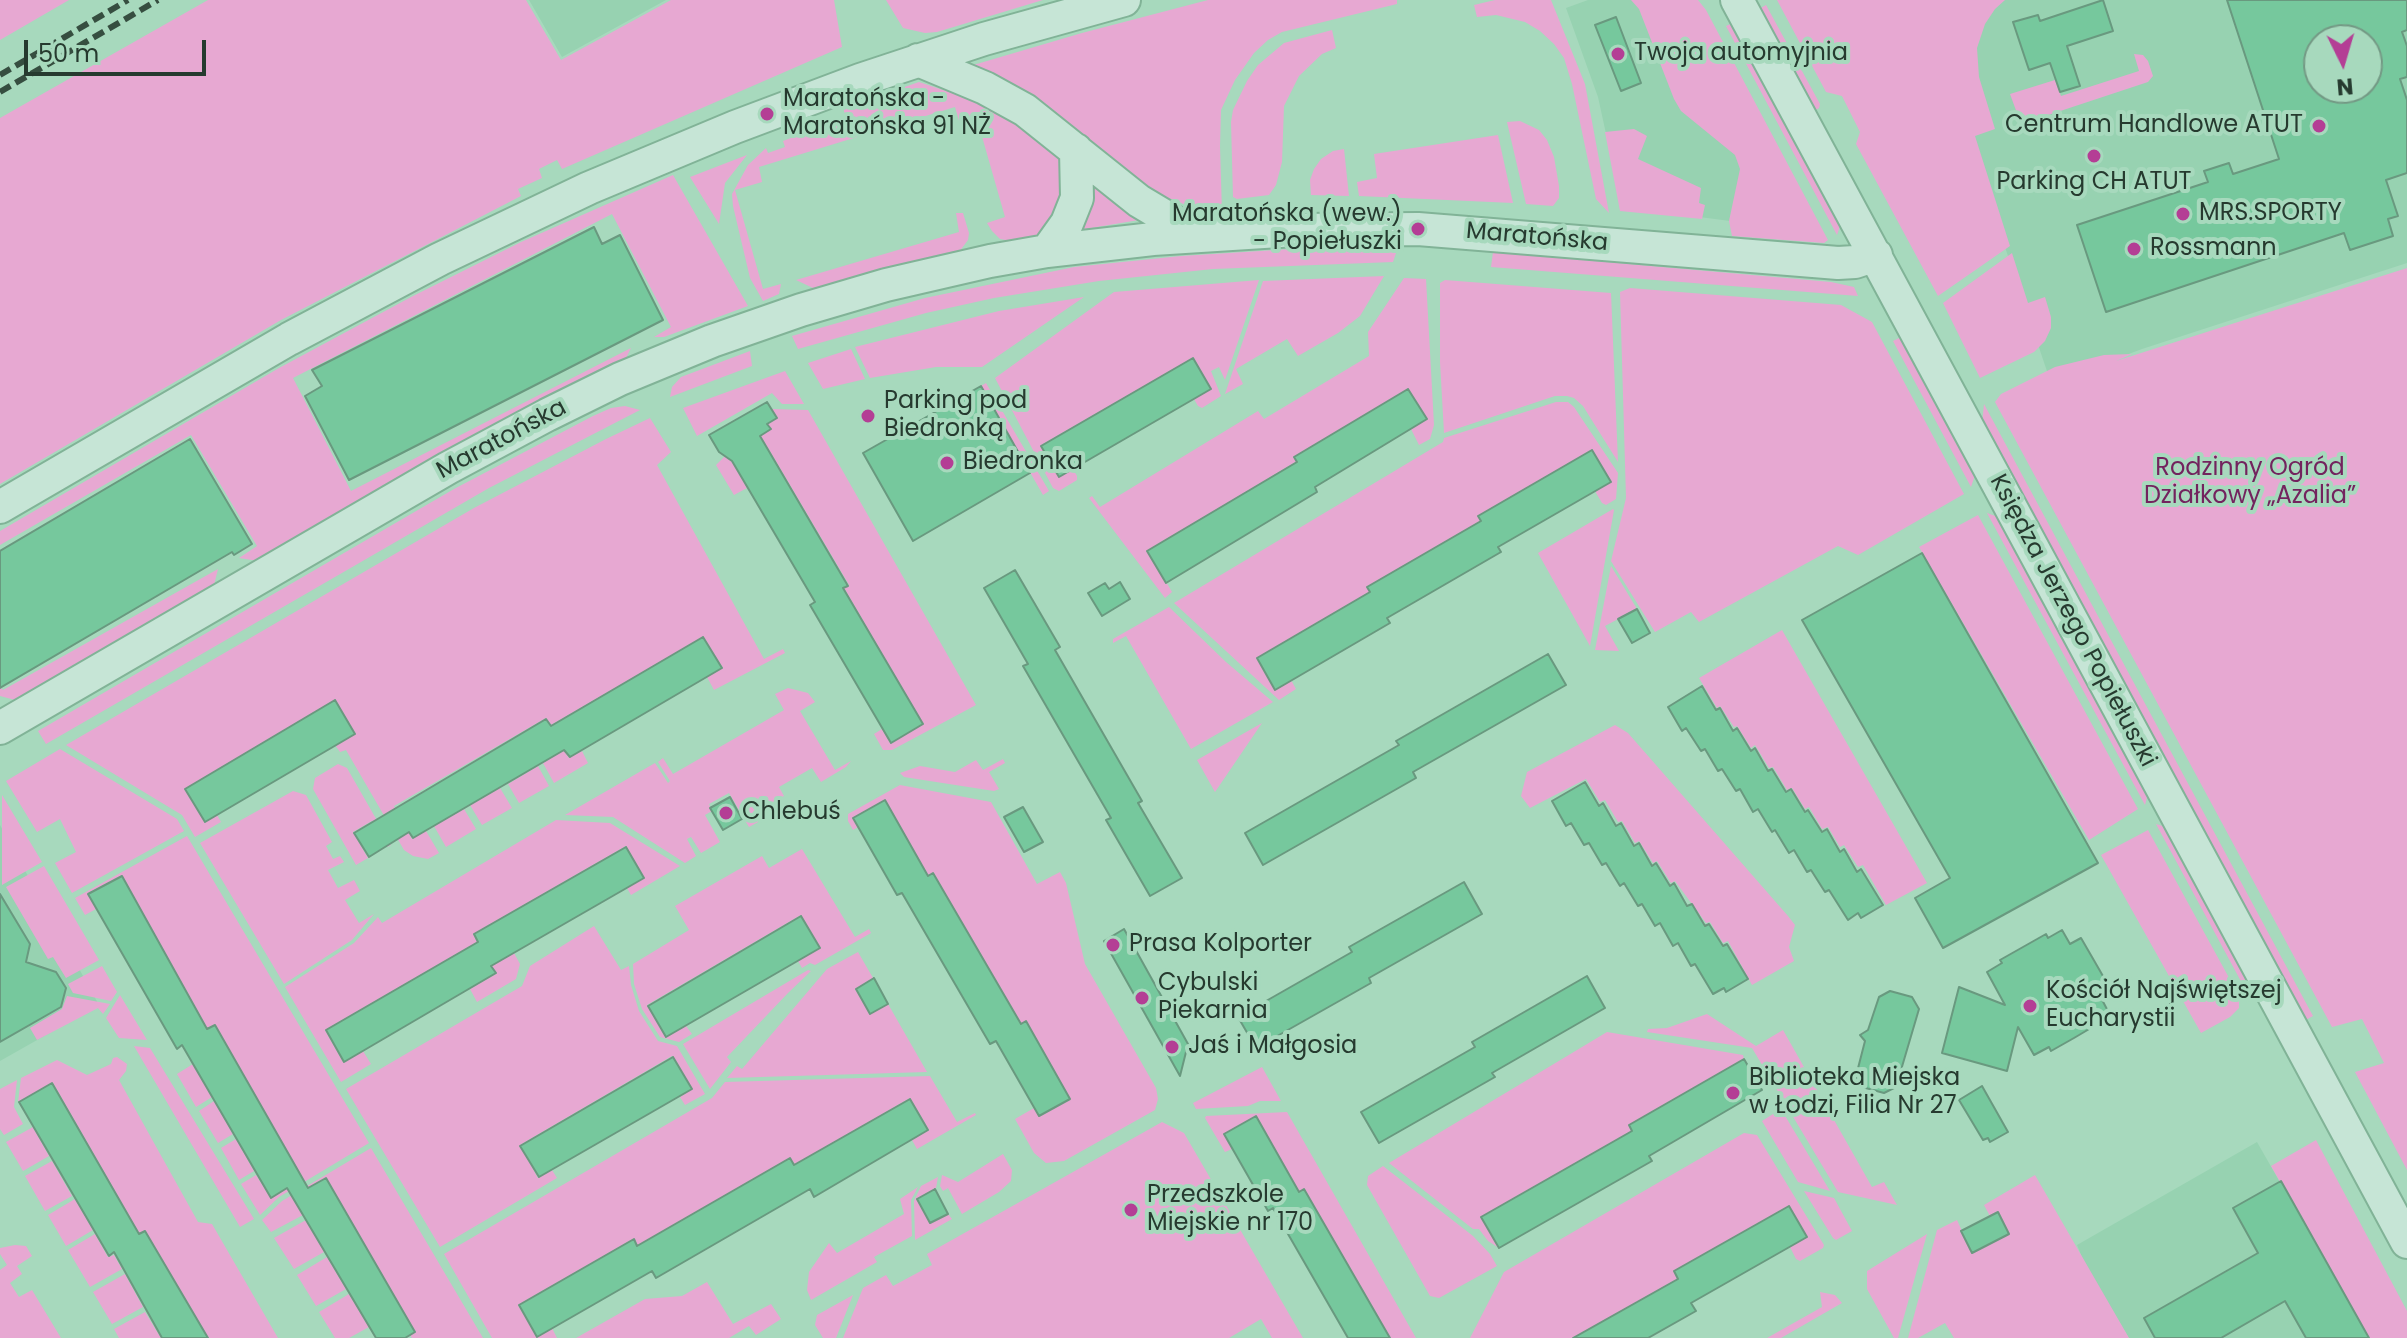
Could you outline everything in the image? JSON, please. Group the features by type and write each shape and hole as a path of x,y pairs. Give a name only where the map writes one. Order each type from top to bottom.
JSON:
{"street":[{"path":"0,507 289,339 440,259 631,170 801,101 918,60 1124,0"},
{"name":"Księdza Jerzego Popiełuszki","path":"1737,0 2407,1242"},
{"path":"918,60 1006,98 1051,129 1139,201 1196,235"},
{"path":"1047,251 1067,223 1077,198 1076,150"},
{"name":"Maratońska","path":"0,728 448,468 620,379 712,341 823,303 951,270 1047,251 1196,235 1309,229 1418,229 1832,263 1855,262 1876,255"}],"shaded area":[{"path":"529,0 666,0 562,57"},
{"path":"1588,0 1640,0 1747,164 1738,222 1622,207 1598,97 1566,8"},
{"path":"1997,0 2407,0 2407,263 2142,349 2051,383 1967,135 1970,41"},
{"path":"0,825 99,1005 0,1061"},
{"path":"2257,1142 2369,1338 2129,1338 2086,1267 2077,1245"}],"green space":[{"path":"0,0 69,0 0,40"},
{"path":"208,0 526,0 561,60 671,0 834,0 842,47 562,169 557,160 539,169 542,178 518,189 521,196 281,320 0,484 0,118"},
{"path":"886,0 1043,0 925,33 903,28"},
{"path":"1208,0 1397,0 1397,4 1282,32 1254,53 1235,80 1221,110 1222,213 1196,209 1161,195 1043,102 1004,79 970,66 1082,33"},
{"path":"1495,0 1551,0 1585,84 1609,213 1596,199 1564,58 1540,31 1525,22 1496,15 1477,17 1474,5"},
{"path":"1631,0 1698,0 1828,240 1824,243 1732,236 1729,221 1740,169 1735,155 1681,111 1639,9"},
{"path":"1777,0 2005,0 1985,24 1977,48 1979,77 1995,129 1975,136 2010,246 1938,296 1856,144 1860,132 1842,96 1826,92"},
{"path":"1766,5 1820,104 1814,111 1759,9"},
{"path":"1733,23 1841,223 1837,235 1726,26"},
{"path":"1332,30 1336,48 1322,54 1299,76 1284,106 1282,162 1276,185 1269,195 1233,197 1231,122 1233,110 1247,81 1258,65 1284,43"},
{"path":"2134,54 2143,55 2148,61 2153,76 2148,82 2021,124 2010,94 2055,80 2061,96 2139,71"},
{"path":"919,82 973,100 1016,122 1061,158 1069,187 1045,230 1032,238 1012,241 1000,239 992,231 987,223 1005,217 977,119 960,124 955,107 759,167 762,182 735,190 763,289 781,284 779,294 763,301 750,278 733,206 732,194 748,165 766,148 768,153 785,147 783,141 846,117 843,108"},
{"path":"1520,121 1539,130 1554,157 1559,198 1553,206 1526,204 1507,122"},
{"path":"1634,129 1647,136 1638,159 1701,188 1699,203 1705,205 1702,219 1620,211 1605,132"},
{"path":"1498,135 1513,203 1359,196 1357,182 1377,178 1374,154"},
{"path":"1344,149 1349,196 1311,195 1310,180 1321,159 1333,151"},
{"path":"747,155 725,183 719,224 690,177"},
{"path":"673,175 748,306 664,337 654,337 671,327 612,214 293,378 351,491 631,348 625,360 258,561 239,558 257,546 191,435 0,545 0,531 279,368 521,242"},
{"path":"1087,178 1139,220 1073,231"},
{"path":"956,213 963,213 969,233 959,252 822,288 813,288 796,280 959,232"},
{"path":"1324,247 1398,247 1393,262 1213,269 1099,281 926,313 798,349 792,336 925,298 1074,267 1181,256"},
{"path":"1493,252 1831,282 1854,287 1858,296 1491,267"},
{"path":"2012,253 2028,303 2045,297 2051,328 2045,341 2034,352 1980,378 1943,303"},
{"name":"Rodzinny Ogród Działkowy „Azalia”","path":"2407,268 2407,1170 2355,1072 2384,1063 2362,1019 2332,1027 1995,402 2001,394 2055,367 2104,355 2132,354 2116,361"},
{"path":"1384,276 1360,316 1338,333 1298,356 1287,339 1236,369 1243,384 1225,394 1263,281"},
{"path":"1404,278 1426,279 1434,425 1430,439 1419,445 1411,429 1426,419 1408,389 1295,457 1297,461 1148,551 1172,592 1165,598 1089,498 1092,496 1100,507 1258,411 1264,419 1369,356 1368,332"},
{"path":"1259,280 1225,380 1219,367 1211,371 1221,396 1202,408 1198,406 1194,399 1211,389 1193,358 1041,445 1059,477 1073,469 1077,476 1077,480 1059,491 1053,488 995,378 1114,292"},
{"path":"1445,280 1611,293 1618,462 1583,406 1567,396 1555,396 1444,433 1440,283"},
{"path":"1630,288 1841,305 1872,322 1964,494 1858,555 1838,546 1699,622 1691,612 1655,632 1611,561 1626,498 1620,292"},
{"path":"1084,297 982,367 936,367 870,378 855,347 999,311"},
{"path":"1903,336 1973,467 1975,475 1971,487 1893,341"},
{"path":"851,349 865,379 823,389 808,363"},
{"path":"750,351 752,366 670,397 672,387 681,377"},
{"path":"785,371 804,404 782,404 772,393 697,436 683,408"},
{"path":"986,383 1049,491 1043,495 981,386"},
{"path":"1556,402 1568,402 1574,407 1618,473 1616,499 1606,505 1595,491 1610,481 1592,450 1478,516 1481,521 1367,588 1370,592 1257,658 1275,689 1291,680 1296,689 1279,700 1174,603 1443,442 1444,438"},
{"path":"1984,404 2313,1016 2302,1022 1982,424"},
{"path":"625,406 640,410 489,488 46,744 38,731 454,489 593,416"},
{"path":"771,409 808,410 976,705 892,750 883,750 874,734 882,729 890,743 923,724 844,588 849,585 768,448 735,466 747,488 734,495 716,465 725,456 770,430 767,424 777,418"},
{"path":"650,418 671,452 657,465 764,659 783,649 785,653 714,690 707,677 723,668 703,637 551,725 546,718 394,806 412,839 426,831 439,853 428,859 413,856 404,850 346,750 340,752 335,745 355,733 335,700 186,788 205,822 217,815 221,822 195,837 182,815 66,745 474,508"},
{"path":"1614,510 1590,646 1538,553"},
{"path":"1987,513 1998,517 2148,793 2145,805"},
{"path":"1978,515 2138,809 2089,840 1919,547"},
{"path":"1611,566 1637,609 1605,626 1619,651 1595,650"},
{"path":"218,569 214,585 204,592 21,698 15,700 0,696 0,687 3,690"},
{"path":"1169,607 1273,702 1191,749 1126,636 1113,643 1113,639"},
{"path":"1782,630 1927,883 1886,905 1863,865 1858,867 1828,827 1822,829 1809,807 1805,809 1792,788 1787,790 1755,745 1751,748 1720,706 1717,708 1699,678"},
{"path":"788,688 808,693 815,702 800,711 835,770 851,761 821,782 812,768 779,787 784,796 754,812 758,822 749,827 729,793 709,804 712,811 705,815 720,842 701,853 691,837 687,839 696,856 685,863 613,817 565,815 655,763 668,783 670,781 658,762 663,758 673,774 784,710 775,694"},
{"path":"1262,723 1215,792 1197,760"},
{"path":"1615,725 1628,733 1795,925 1789,947 1794,961 1752,985 1728,941 1723,943 1710,922 1706,923 1675,881 1671,883 1657,861 1653,863 1639,841 1635,843 1622,821 1618,822 1605,800 1600,802 1586,779 1530,808 1521,796 1527,772"},
{"path":"60,749 177,819 184,831 72,893 55,863 76,852 60,819 37,832 6,781"},
{"path":"564,750 569,758 582,751 588,763 554,783 543,763"},
{"path":"1003,759 1005,763 989,772 999,789 994,791 904,777 900,773 920,766 955,772 976,760 983,770"},
{"path":"338,764 347,768 391,845 387,847 372,821 353,832 368,858 356,865 313,789 315,778"},
{"path":"538,766 549,786 519,803 508,784"},
{"path":"900,785 991,802 1037,884 1060,872 1066,883 1085,964 1156,1088 1158,1099 1155,1110 1064,1161 1046,1163 1034,1153 1015,1119 1034,1108 1039,1116 1070,1098 1026,1021 1021,1024 933,873 928,875 885,800 854,818 858,827 853,830 848,821 848,814"},
{"path":"500,788 512,808 482,825 470,805"},
{"path":"293,791 306,795 332,842 326,846 333,859 340,856 344,862 328,870 338,888 354,880 360,891 345,900 359,923 374,914 352,940 284,984 200,843"},
{"path":"2,795 42,862 2,885"},
{"path":"464,809 476,829 446,847 434,826"},
{"path":"556,820 610,823 680,866 631,895 627,888 644,877 626,846 473,934 477,942 325,1030 343,1062 363,1051 371,1064 341,1082 285,987 354,943 378,917 382,923"},
{"path":"2156,824 2166,827 2251,982 2250,998"},
{"path":"2148,830 2239,996 2239,1008 2230,1017 2201,1033 2101,855"},
{"path":"187,836 369,1143 279,1197 260,1215 241,1184 256,1175 271,1198 303,1178 215,1025 207,1028 122,876 88,893 96,909 85,915 75,898"},
{"path":"802,849 855,937 869,929 871,933 815,965 810,963 802,968 798,961 820,947 801,915 647,1005 666,1037 686,1026 692,1034 679,1042 660,1037 642,1009 634,984 633,964 689,930 675,906 762,856 769,868"},
{"path":"44,866 99,960 66,978 53,957 48,959 6,887"},
{"path":"594,926 621,970 629,966 639,1011 658,1041 677,1046 705,1094 685,1105 680,1097 692,1089 672,1056 520,1145 538,1178 552,1170 557,1178 440,1247 346,1089 522,986 530,966"},
{"path":"858,952 873,978 855,989 870,1014 888,1004 927,1072 727,1078 737,1066 742,1069 827,969"},
{"path":"514,953 520,964 516,979 477,1002 470,989 496,974 492,966"},
{"path":"102,966 117,992 111,1001 73,993 68,984"},
{"path":"811,971 727,1057 731,1062 710,1089 683,1044"},
{"path":"120,995 147,1040 119,1038 106,1018"},
{"path":"67,996 110,1004 103,1014 98,1008 37,1040 30,1028 62,1009"},
{"path":"1707,1014 1756,1046 1783,1030 1872,1187 1884,1182 1897,1205 1838,1192 1752,1048 1647,1032 1648,1029 1667,1028"},
{"path":"1607,1032 1743,1055 1744,1059 1630,1125 1632,1131 1482,1217 1499,1248 1488,1241 1479,1229 1473,1229 1389,1163"},
{"path":"134,1046 150,1048 254,1219 240,1227"},
{"path":"117,1057 127,1064 119,1080 198,1222 212,1224 278,1338 208,1338 145,1231 139,1233 53,1083 18,1102 21,1078 57,1060 87,1075 111,1064"},
{"path":"193,1064 212,1097 196,1107 177,1074"},
{"path":"1262,1067 1281,1101 1196,1109 1193,1103"},
{"path":"930,1076 957,1122 976,1115 917,1149 912,1140 929,1130 910,1098 795,1165 790,1158 638,1246 633,1239 518,1305 537,1337 552,1328 557,1338 492,1338 444,1254 712,1098 725,1082"},
{"path":"17,1080 14,1107 23,1124 4,1135 0,1129 0,1089"},
{"path":"214,1101 233,1134 218,1143 199,1111"},
{"path":"1781,1109 1830,1191 1798,1182 1762,1121"},
{"path":"1287,1112 1416,1338 1390,1338 1304,1189 1299,1192 1256,1116 1224,1134 1232,1149 1225,1152 1205,1118"},
{"name":"Przedszkole Miejskie nr 170","path":"1162,1122 1184,1133 1303,1338 1272,1338 1261,1319 1229,1338 843,1338 863,1288 886,1275 893,1286 932,1265 927,1254"},
{"path":"33,1127 49,1156 23,1171 6,1142"},
{"path":"1744,1133 1757,1135 1823,1248 1800,1261 1796,1259 1790,1247 1807,1237 1789,1207 1678,1279 1573,1338 1470,1338 1504,1272"},
{"path":"236,1139 254,1171 239,1180 221,1148"},
{"path":"2316,1140 2407,1311 2407,1338 2369,1338 2271,1166"},
{"path":"371,1148 483,1338 412,1338 410,1335 415,1331 326,1178 292,1197 303,1215 271,1232 262,1220 282,1201"},
{"path":"1003,1154 1012,1170 1011,1181 999,1192 962,1214 948,1188 943,1191 940,1186 942,1175 958,1182"},
{"path":"52,1161 72,1196 45,1211 25,1176"},
{"path":"1383,1166 1473,1236 1497,1266 1439,1298 1430,1296 1367,1185 1368,1176"},
{"path":"2035,1175 2129,1338 1954,1338 1945,1323 1918,1338 1908,1338 1937,1230 1957,1220 1972,1253 2009,1234 1998,1213 1990,1216 1984,1205"},
{"path":"938,1177 936,1188 916,1199 930,1223 948,1214 952,1219 915,1240 914,1201 921,1186"},
{"path":"918,1187 911,1200 912,1236 874,1257 877,1262 811,1300 807,1290 809,1272 829,1243 837,1253 904,1214 900,1199"},
{"path":"1804,1191 1834,1198 1852,1231 1836,1240 1833,1238"},
{"path":"75,1199 93,1230 66,1246 48,1215"},
{"path":"306,1220 324,1252 294,1269 274,1238"},
{"path":"95,1234 108,1257 114,1255 122,1269 90,1287 68,1250"},
{"path":"1927,1234 1898,1338 1894,1338 1867,1289 1867,1271"},
{"path":"26,1246 32,1256 17,1266 22,1274 10,1283 19,1297 32,1290 61,1338 0,1338 0,1270 7,1265 0,1248"},
{"path":"327,1257 346,1289 316,1306 297,1275"},
{"path":"125,1274 143,1307 112,1324 93,1292"},
{"path":"707,1282 733,1324 771,1304 781,1319 756,1335 749,1326 729,1338 576,1338 645,1299 682,1296"},
{"path":"1820,1292 1835,1295 1842,1303 1781,1338 1767,1338 1822,1307"},
{"path":"349,1294 369,1327 349,1338 335,1338 319,1312"},
{"path":"853,1295 836,1338 823,1338 815,1325 817,1315"},
{"path":"145,1312 161,1338 119,1338 114,1329"}],"building":[{"path":"2103,0 2113,31 2067,46 2080,86 2060,92 2050,63 2029,70 2013,22 2038,15 2040,21"},
{"name":"Centrum Handlowe ATUT","path":"2227,0 2407,0 2407,30 2402,32 2407,46 2407,77 2400,79 2407,100 2407,173 2386,180 2398,216 2388,219 2393,236 2350,250 2344,233 2106,312 2077,225 2208,182 2204,171 2229,163 2233,174 2279,159"},
{"name":"Twoja automyjnia","path":"1616,17 1641,83 1621,91 1595,25"},
{"path":"594,227 602,244 620,235 663,320 349,480 305,396 322,386 312,370"},
{"path":"1193,358 1211,389 1059,477 1041,446"},
{"name":"Biedronka","path":"981,386 1030,473 913,541 863,453"},
{"path":"1408,389 1427,419 1315,487 1317,492 1166,583 1147,551 1297,462 1294,457"},
{"path":"767,402 777,418 767,424 771,429 760,436 848,586 843,588 923,724 891,743 810,605 815,602 732,461 719,452 709,435"},
{"path":"190,439 252,544 234,555 232,552 0,688 0,551"},
{"path":"1592,450 1611,482 1498,547 1501,552 1387,618 1390,623 1275,690 1257,658 1370,592 1367,587 1481,521 1478,516"},
{"path":"1922,553 2098,863 1943,948 1915,898 1950,878 1802,620"},
{"path":"1015,570 1060,647 1055,650 1142,801 1138,803 1182,878 1150,896 1106,820 1111,818 1023,666 1028,664 984,588"},
{"path":"1120,582 1130,599 1102,616 1088,593 1105,583 1109,589"},
{"path":"1637,609 1650,633 1632,643 1618,619"},
{"path":"703,637 722,668 570,757 564,750 413,838 409,832 369,857 354,833 546,719 551,726"},
{"path":"1548,654 1566,685 1413,772 1416,778 1263,865 1245,833 1399,745 1396,741"},
{"path":"1702,686 1716,710 1720,708 1733,731 1737,728 1751,751 1755,748 1768,771 1772,769 1786,792 1791,789 1822,832 1827,829 1840,852 1844,849 1857,872 1861,869 1883,905 1861,918 1858,913 1848,920 1829,890 1825,892 1811,870 1807,872 1794,850 1789,853 1758,809 1753,812 1740,789 1736,791 1722,769 1718,771 1705,749 1701,751 1686,728 1682,731 1668,707"},
{"path":"335,700 355,734 205,822 185,789"},
{"path":"1585,782 1599,806 1603,803 1616,826 1621,823 1634,846 1639,843 1652,866 1656,863 1670,886 1674,883 1687,906 1692,904 1705,926 1709,924 1723,946 1727,944 1748,979 1726,992 1724,988 1713,994 1678,943 1673,946 1660,923 1655,926 1624,883 1620,886 1606,863 1602,865 1589,843 1584,845 1571,823 1566,826 1552,801"},
{"name":"Chlebuś","path":"730,797 742,819 723,830 710,808"},
{"path":"885,800 928,876 933,873 1021,1024 1026,1021 1070,1099 1039,1116 996,1041 990,1044 902,893 897,895 853,818"},
{"path":"1023,807 1043,842 1024,852 1004,817"},
{"path":"626,847 644,878 491,966 496,973 344,1062 326,1030 478,942 474,934"},
{"path":"122,876 207,1029 215,1025 308,1188 326,1178 415,1332 405,1338 376,1338 287,1188 271,1198 182,1045 177,1049 88,894"},
{"path":"1464,882 1482,914 1369,978 1371,983 1256,1048 1238,1017 1352,952 1349,947"},
{"path":"0,894 30,944 26,962 56,972 66,988 61,1007 0,1042"},
{"path":"801,916 820,948 666,1037 648,1006"},
{"path":"1124,929 1188,1044 1180,1076 1104,941"},
{"name":"Kościół Najświętszej Eucharystii","path":"2062,930 2070,944 2081,938 2111,990 2100,996 2109,1013 2094,1021 2096,1025 2051,1051 2049,1047 2034,1055 2018,1027 2007,1071 1942,1053 1959,987 2005,1005 1987,972 2002,963 2000,960 2046,934 2048,938"},
{"path":"1587,976 1605,1008 1492,1073 1495,1077 1379,1143 1361,1112 1475,1047 1472,1042"},
{"path":"874,978 888,1004 870,1014 856,989"},
{"path":"1890,991 1912,997 1919,1009 1896,1087 1884,1093 1862,1087 1856,1076 1865,1041 1860,1035 1868,1030 1879,997"},
{"path":"673,1057 692,1089 539,1177 520,1146"},
{"path":"1744,1059 1762,1090 1649,1156 1652,1161 1499,1248 1481,1217 1632,1131 1629,1125"},
{"path":"52,1083 139,1234 145,1231 208,1338 162,1338 114,1252 109,1256 19,1102"},
{"path":"1982,1086 2008,1132 1990,1142 1988,1138 1983,1140 1959,1100"},
{"path":"910,1099 928,1130 814,1197 810,1189 656,1278 652,1271 537,1337 519,1305 634,1239 637,1246 790,1158 794,1165"},
{"path":"1256,1116 1299,1192 1304,1189 1390,1338 1348,1338 1273,1208 1268,1211 1224,1134"},
{"path":"2281,1181 2369,1338 2306,1338 2285,1301 2221,1338 2155,1338 2144,1318 2258,1253 2233,1208"},
{"path":"935,1189 948,1214 930,1223 917,1199"},
{"path":"1789,1206 1807,1237 1691,1303 1696,1311 1648,1338 1573,1338 1678,1279 1674,1271"},
{"path":"1998,1212 2009,1234 1972,1253 1961,1231"}],"railway":[{"path":"0,75 128,0"},
{"path":"0,92 158,0"}],"place":[{"name":"Twoja automyjnia","path":"1618,54"},
{"name":"Maratońska - Maratońska 91 NŻ","path":"767,114"},
{"name":"Centrum Handlowe ATUT","path":"2319,126"},
{"name":"Parking CH ATUT","path":"2094,156"},
{"name":"MRS.SPORTY","path":"2183,214"},
{"name":"Maratońska (wew.) - Popiełuszki","path":"1418,229"},
{"name":"Rossmann","path":"2134,249"},
{"name":"Parking pod Biedronką","path":"868,416"},
{"name":"Biedronka","path":"947,463"},
{"name":"Chlebuś","path":"726,813"},
{"name":"Prasa Kolporter","path":"1113,945"},
{"name":"Cybulski Piekarnia","path":"1142,998"},
{"name":"Kościół Najświętszej Eucharystii","path":"2030,1006"},
{"name":"Jaś i Małgosia","path":"1172,1047"},
{"name":"Biblioteka Miejska w Łodzi, Filia Nr 27","path":"1733,1093"},
{"name":"Przedszkole Miejskie nr 170","path":"1131,1210"}]}
